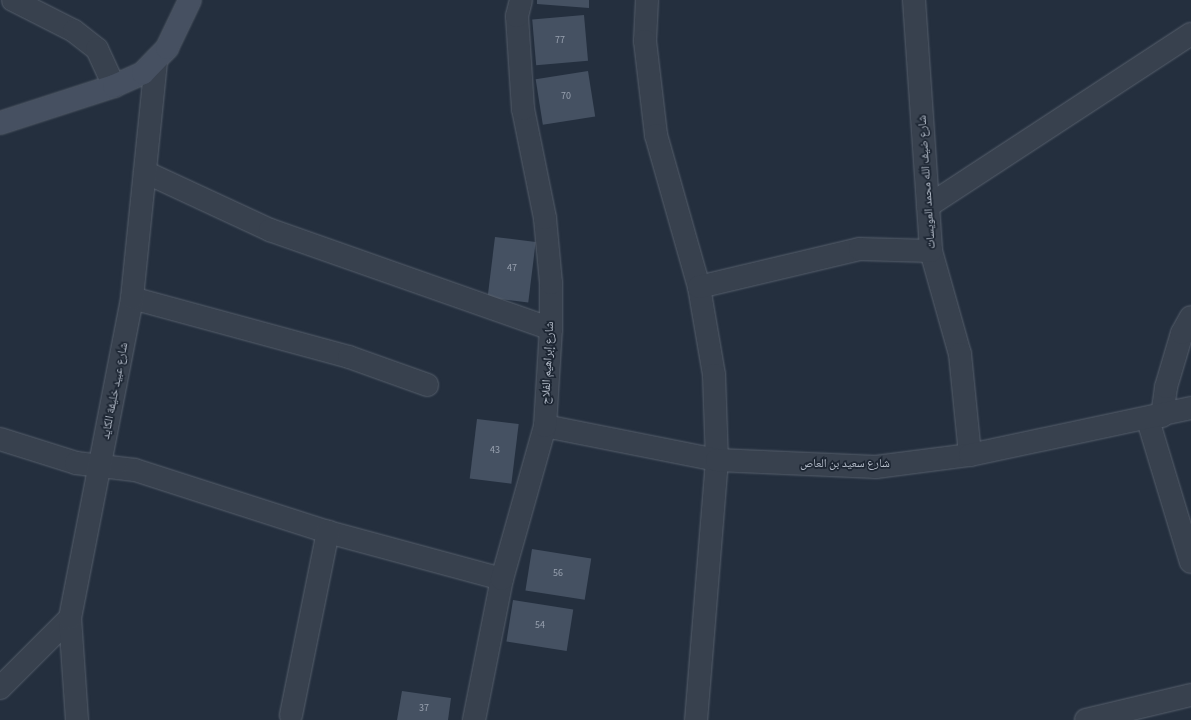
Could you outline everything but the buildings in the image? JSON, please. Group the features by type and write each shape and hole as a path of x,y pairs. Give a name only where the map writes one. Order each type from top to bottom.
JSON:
{"street":[{"path":"13,0 74,31 97,49 114,86"},
{"path":"0,123 114,86 143,73 167,48 190,0"},
{"name":"شارع إبراهيم الفلاح","path":"474,720 502,579 545,426 551,329 551,283 545,218 524,109 517,16 521,0"},
{"path":"647,0 645,41 656,135 699,287 714,375 717,460 696,720"},
{"name":"شارع ضيف الله محمد العويسات","path":"914,0 932,251 960,354 970,455"},
{"path":"928,206 1191,34"},
{"name":"شارع عبيد خليفة الكايد","path":"77,720 70,618 101,466 132,298 156,60"},
{"path":"145,172 270,230 551,329"},
{"path":"699,287 860,248 932,251"},
{"path":"132,298 349,357 427,385"},
{"path":"1191,317 1182,333 1155,418 1191,562"},
{"name":"شارع سعيد بن العاص","path":"545,426 717,460 876,467 970,455 1155,418 1191,408"},
{"path":"0,439 70,461 135,470 328,532 502,579"},
{"path":"291,715 328,532"},
{"path":"0,688 70,618"},
{"path":"1086,720 1126,715 1191,695"}]}
